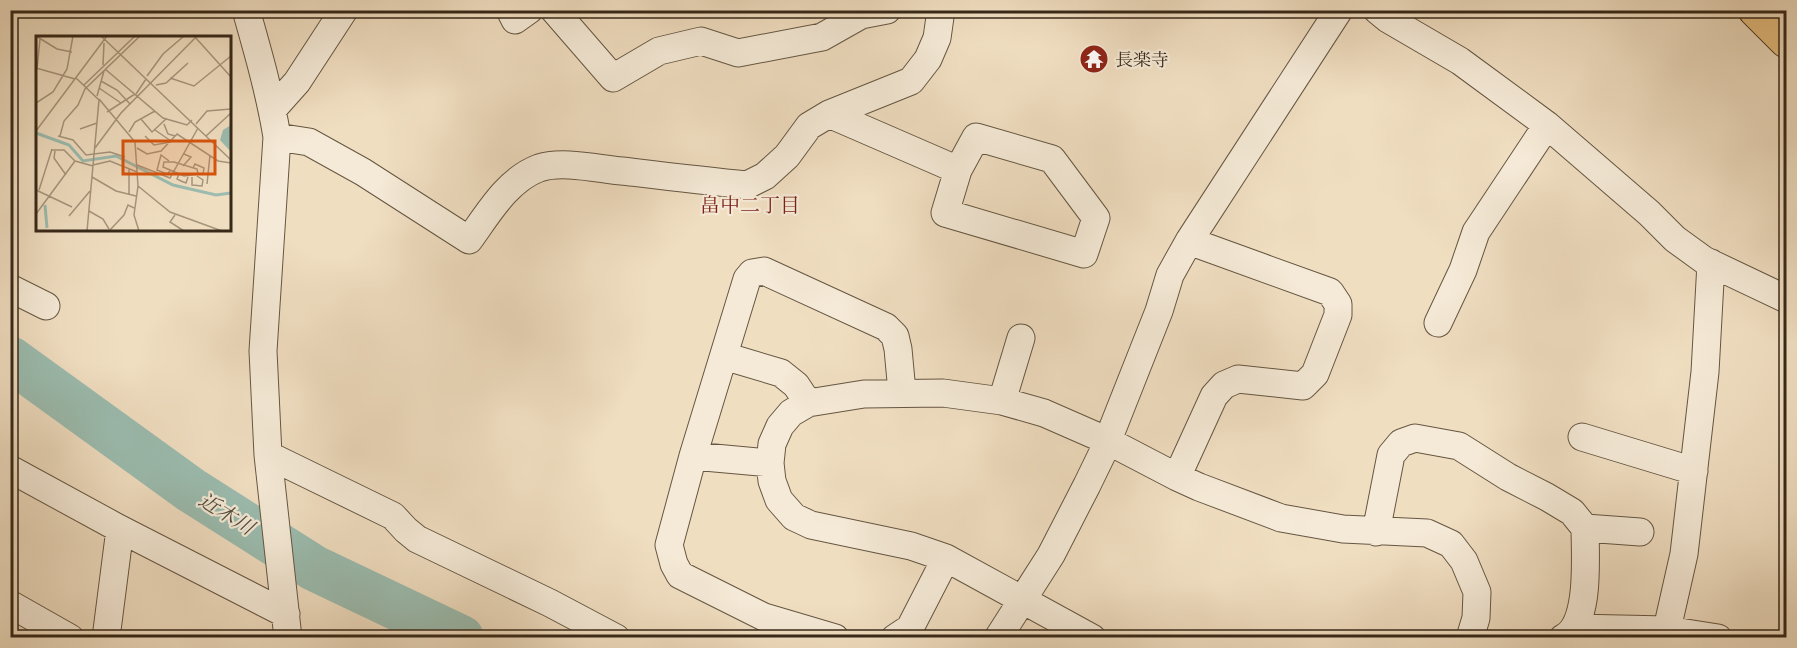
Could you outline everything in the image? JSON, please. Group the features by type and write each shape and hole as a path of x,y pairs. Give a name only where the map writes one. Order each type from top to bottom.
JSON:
{"main road":[{"path":"1755,10 1786,41"}],"street":[{"path":"246,10 260,59 277,137 263,351 270,462 286,618"},
{"path":"272,110 297,82 344,10"},
{"path":"510,10 514,20 529,10"},
{"path":"554,10 613,78 659,51 701,41 738,53 822,37 861,15 887,10"},
{"path":"277,137 309,142 363,171 469,240 496,202 519,180 540,168 558,165 747,186 765,176 787,156 809,126 829,114 910,81 928,59 937,38 941,10"},
{"path":"998,638 1052,555 1108,441 1159,311 1170,275 1189,241 1339,10"},
{"path":"1377,10 1388,19 1460,61 1547,125 1649,213 1675,239 1711,263 1786,298"},
{"path":"829,114 958,170"},
{"path":"1438,323 1476,232 1547,125"},
{"path":"976,137 1052,159 1096,219 1084,254 945,213 958,170 976,137"},
{"path":"1177,477 1214,396 1224,385 1238,379 1303,386 1315,374 1338,315 1338,304 1330,292 1189,241"},
{"path":"1666,634 1684,554 1705,372 1711,263"},
{"path":"835,638 764,616 680,575 674,564 669,545 693,456 747,279 753,273 764,271 886,327 896,336 902,392"},
{"path":"10,288 46,306"},
{"path":"1002,401 1021,338"},
{"path":"724,356 781,373 796,385 808,403"},
{"path":"1092,638 946,558 911,546 811,525 794,517 779,500 772,481 770,463 772,444 780,426 791,413 808,403 864,394 902,392 943,393 1002,401 1044,413 1108,441 1177,477 1281,518 1343,529 1427,533 1451,544 1464,561 1477,592 1476,618 1470,638"},
{"path":"1582,437 1694,471"},
{"path":"1376,532 1391,455 1401,443 1415,438 1459,446 1508,477 1572,512 1585,528 1584,588 1580,616 1569,633"},
{"path":"693,456 770,463"},
{"path":"270,462 393,516 405,530 417,539 550,603 616,638"},
{"path":"10,469 286,618"},
{"path":"1585,528 1640,532"},
{"path":"106,638 120,529"},
{"path":"895,638 910,627 946,558"},
{"path":"10,604 70,638"},
{"path":"1569,633 1666,634 1718,638"}],"waterway":[{"name":"近木川","path":"10,359 191,490 314,568 461,638"}],"place":[{"name":"長楽寺","path":"1094,59"}],"district":[{"name":"畠中二丁目","path":"750,204"}]}
